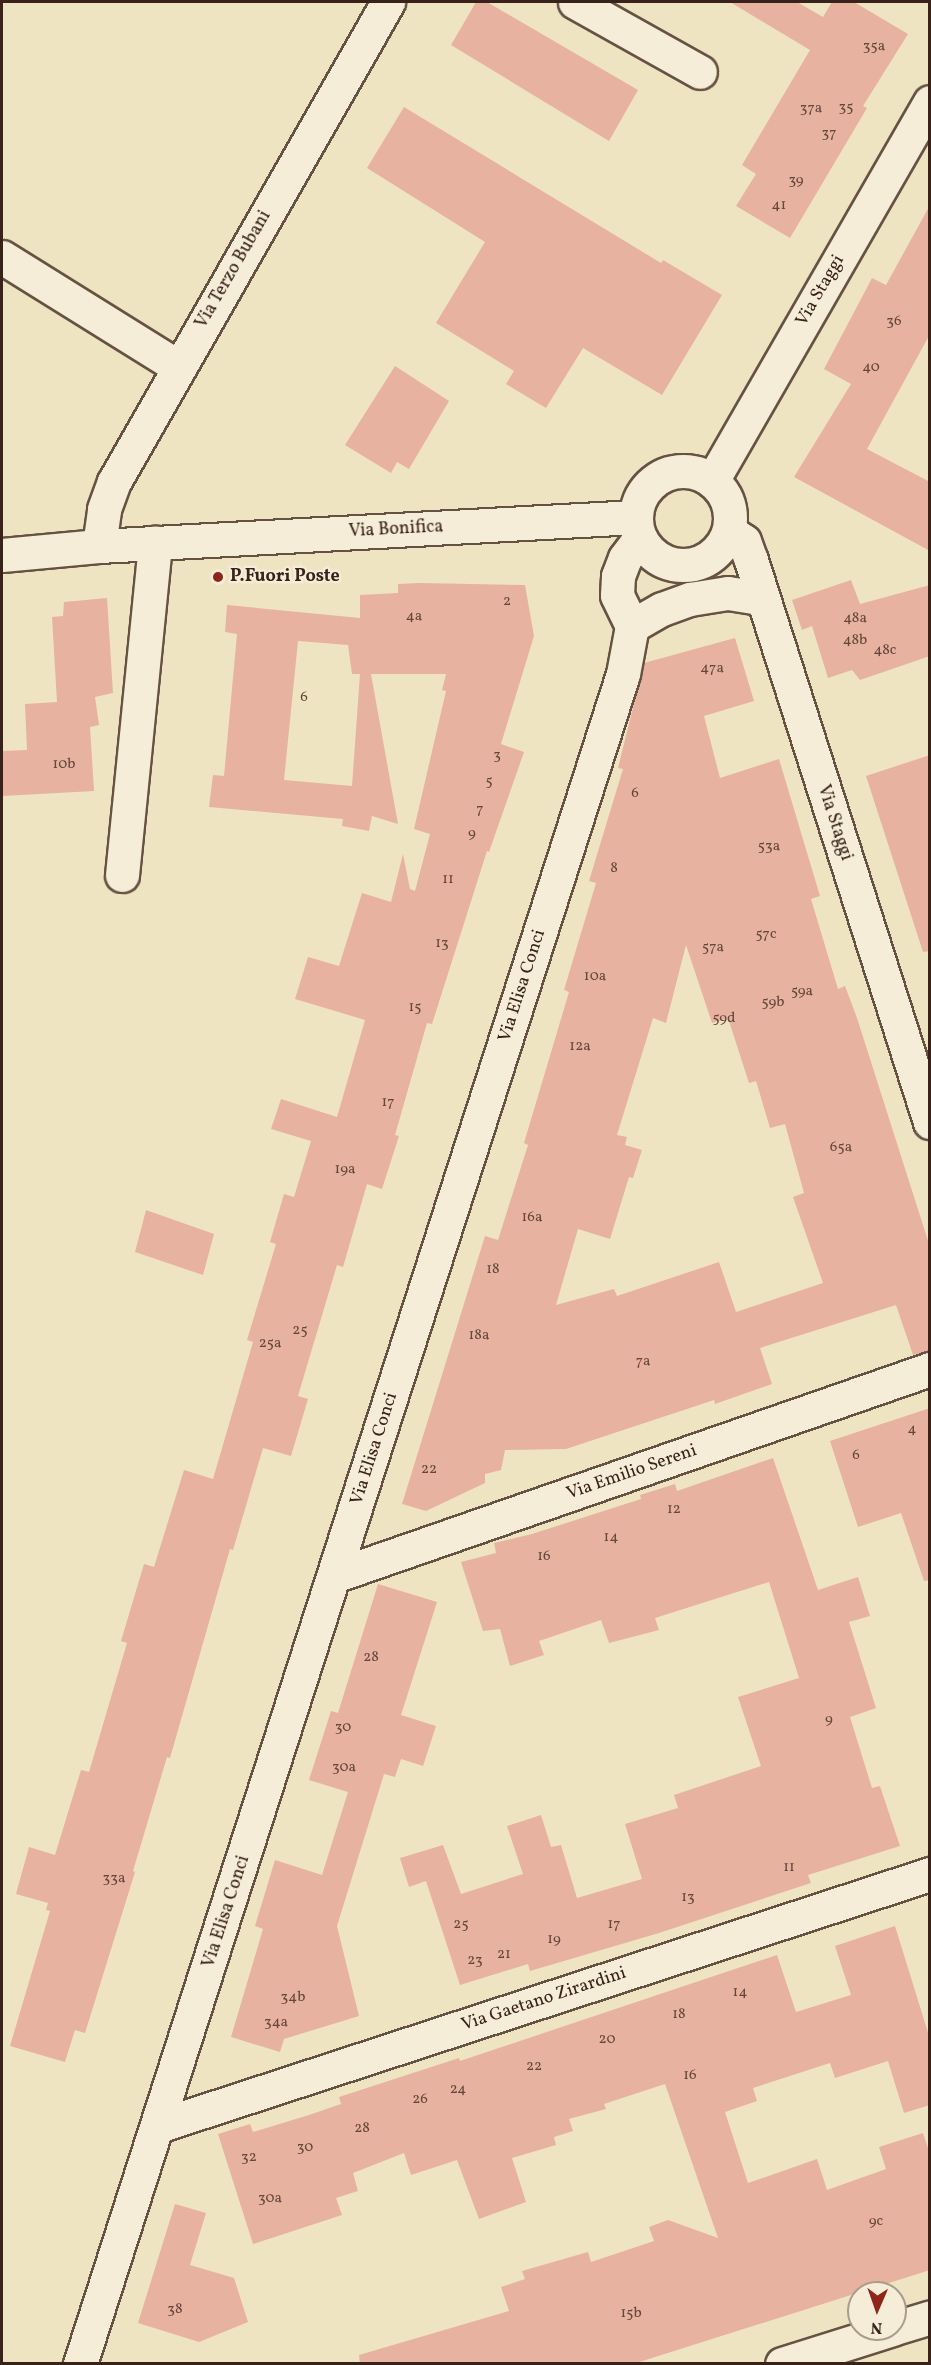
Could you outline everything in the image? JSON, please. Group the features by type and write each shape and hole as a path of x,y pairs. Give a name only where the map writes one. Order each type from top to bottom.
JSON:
{"street":[{"name":"Via Terzo Bubani","path":"99,546 104,509 114,482 388,2"},
{"path":"575,2 700,72"},
{"name":"Via Staggi","path":"712,481 930,102"},
{"path":"2,256 179,367"},
{"path":"638,528 650,552 663,561 679,565 695,564 710,557 722,546 729,531 731,517 728,504 712,481 699,474 670,473 646,490 639,503 638,528 618,576 617,595 633,626 662,609 690,599 728,593 761,598"},
{"name":"Via Bonifica","path":"2,555 155,543 638,528"},
{"name":"Via Staggi","path":"729,531 744,541 930,1122"},
{"path":"122,874 155,543"},
{"name":"Via Elisa Conci","path":"80,2364 622,674 633,626"},
{"name":"Via Emilio Sereni","path":"334,1576 930,1369"},
{"name":"Via Gaetano Zirardini","path":"158,2126 930,1874"},
{"path":"907,2325 930,2317"},
{"path":"783,2364 856,2341"}],"building":[{"path":"476,2 487,2 638,90 609,141 451,45"},
{"path":"730,2 797,2 823,17 832,2 854,2 908,34 863,106 867,108 790,238 736,206 756,174 742,165 810,50"},
{"path":"404,107 661,263 663,260 722,295 662,395 583,348 546,408 506,384 514,371 436,323 485,242 367,168"},
{"path":"930,205 930,334 867,449 930,482 930,551 794,477 851,384 824,369 872,278 886,285"},
{"path":"395,366 449,401 409,469 397,462 391,473 345,445"},
{"path":"851,580 860,604 930,585 930,656 860,680 852,670 828,678 812,626 802,630 792,600"},
{"path":"398,584 525,585 534,636 501,744 524,752 489,852 487,851 432,1024 427,1023 395,1135 399,1136 382,1189 367,1184 343,1267 337,1265 298,1396 308,1399 291,1456 263,1448 233,1550 230,1549 170,1758 167,1757 133,1871 135,1872 85,2033 75,2030 65,2062 10,2046 50,1911 46,1910 48,1903 16,1894 29,1847 55,1855 81,1770 89,1772 127,1643 121,1641 144,1564 154,1567 184,1470 213,1479 253,1342 247,1340 276,1244 270,1242 284,1194 294,1197 311,1141 271,1129 281,1099 337,1117 365,1020 295,999 308,957 339,966 362,893 391,902 403,854 410,889 415,891 430,834 414,829 446,691 442,690 446,674 371,674 398,824 372,816 369,831 342,826 343,819 209,807 213,775 224,776 237,634 225,632 227,605 360,618 360,595 398,593","holes":["298,641 348,645 352,674 360,674 352,786 284,780"]},
{"path":"107,598 113,693 95,697 99,725 90,727 94,791 2,796 2,751 27,750 25,704 57,702 52,617 63,616 64,602"},
{"path":"735,638 754,701 704,716 720,778 779,759 820,896 811,899 838,989 845,986 857,1018 930,1247 930,1351 913,1355 896,1305 760,1348 772,1384 715,1404 714,1400 566,1449 505,1450 501,1470 485,1474 485,1483 426,1511 402,1504 485,1236 498,1240 528,1145 524,1143 569,992 564,990 596,883 589,881 623,769 618,768 644,663","holes":["686,945 712,1023 728,1018 749,1083 756,1081 770,1128 785,1124 804,1193 793,1197 823,1283 736,1312 719,1262 617,1296 614,1289 556,1305 578,1229 610,1239 629,1177 633,1178 642,1150 625,1145 627,1137 617,1135 653,1018 666,1023"]},
{"path":"930,755 930,951 923,952 866,776"},
{"path":"146,1210 214,1234 203,1275 135,1252"},
{"path":"930,1408 930,1580 924,1581 901,1513 858,1527 830,1441"},
{"path":"773,1458 818,1590 858,1577 870,1616 849,1622 876,1708 850,1717 872,1788 880,1786 900,1846 808,1875 811,1883 659,1933 530,1971 528,1964 460,1985 426,1881 409,1887 400,1858 443,1845 461,1894 523,1874 507,1826 541,1815 551,1847 561,1845 577,1898 642,1879 625,1824 678,1808 674,1795 761,1766 738,1697 799,1678 769,1582 655,1618 659,1630 609,1643 601,1620 539,1641 544,1655 510,1666 500,1629 483,1631 461,1562 496,1553 494,1543 532,1534 641,1499 640,1495 675,1484 677,1491"},
{"path":"378,1584 437,1602 401,1715 436,1726 423,1766 401,1759 395,1777 384,1774 337,1926 359,2016 284,2039 280,2052 231,2037 263,1929 255,1926 275,1860 322,1875 348,1792 309,1780 331,1711 338,1713"},
{"path":"895,1926 930,2039 930,2105 904,2113 888,2061 835,2078 830,2063 753,2088 757,2101 725,2112 748,2183 817,2159 827,2190 886,2169 879,2147 923,2133 930,2154 930,2270 895,2281 847,2281 847,2296 633,2364 360,2364 359,2355 509,2311 501,2287 525,2279 522,2271 588,2252 591,2262 654,2241 649,2227 668,2220 718,2238 665,2084 604,2104 606,2109 569,2119 573,2131 554,2137 556,2145 512,2158 526,2202 479,2219 457,2160 411,2175 404,2153 353,2173 358,2191 336,2198 342,2215 253,2244 218,2134 250,2124 253,2132 309,2115 341,2104 339,2097 459,2058 460,2061 777,1955 796,2012 851,1995 835,1946"},
{"path":"175,2204 206,2213 190,2265 234,2278 248,2322 199,2342 138,2323"}],"place":[{"name":"P.Fuori Poste","path":"218,577"}]}
